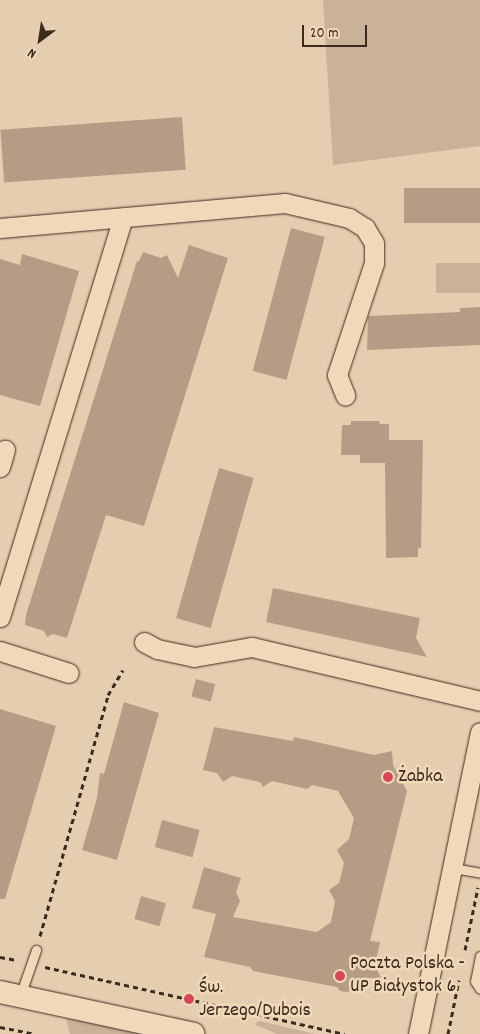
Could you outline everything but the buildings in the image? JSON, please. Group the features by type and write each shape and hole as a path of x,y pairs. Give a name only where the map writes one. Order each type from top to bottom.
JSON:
{"street":[{"path":"0,228 285,203 349,218 365,228 374,244 374,263 337,375 345,395"},
{"path":"0,617 123,218"},
{"path":"144,642 156,649 194,657 252,647 480,701"},
{"path":"0,651 69,673"},
{"path":"418,1034 454,868 480,732"},
{"path":"10,994 194,1034"}],"lane":[{"path":"454,868 480,873"},
{"path":"10,994 31,964 36,950"},
{"path":"480,956 475,981 480,989"}],"path":[{"path":"36,950 108,695 123,670"},
{"path":"0,957 345,1034"},
{"path":"0,1027 35,1034"}],"shaded area":[{"path":"323,0 480,0 480,146 333,165"},
{"path":"436,263 480,263 480,293 436,293"},
{"path":"66,1018 142,1034 70,1034"},
{"path":"260,1021 315,1034 277,1034 254,1024"}],"place":[{"name":"Żabka","path":"388,777"},
{"name":"Poczta Polska - UP Białystok 6","path":"340,976"},
{"name":"Św. Jerzego/Dubois","path":"189,999"}]}
